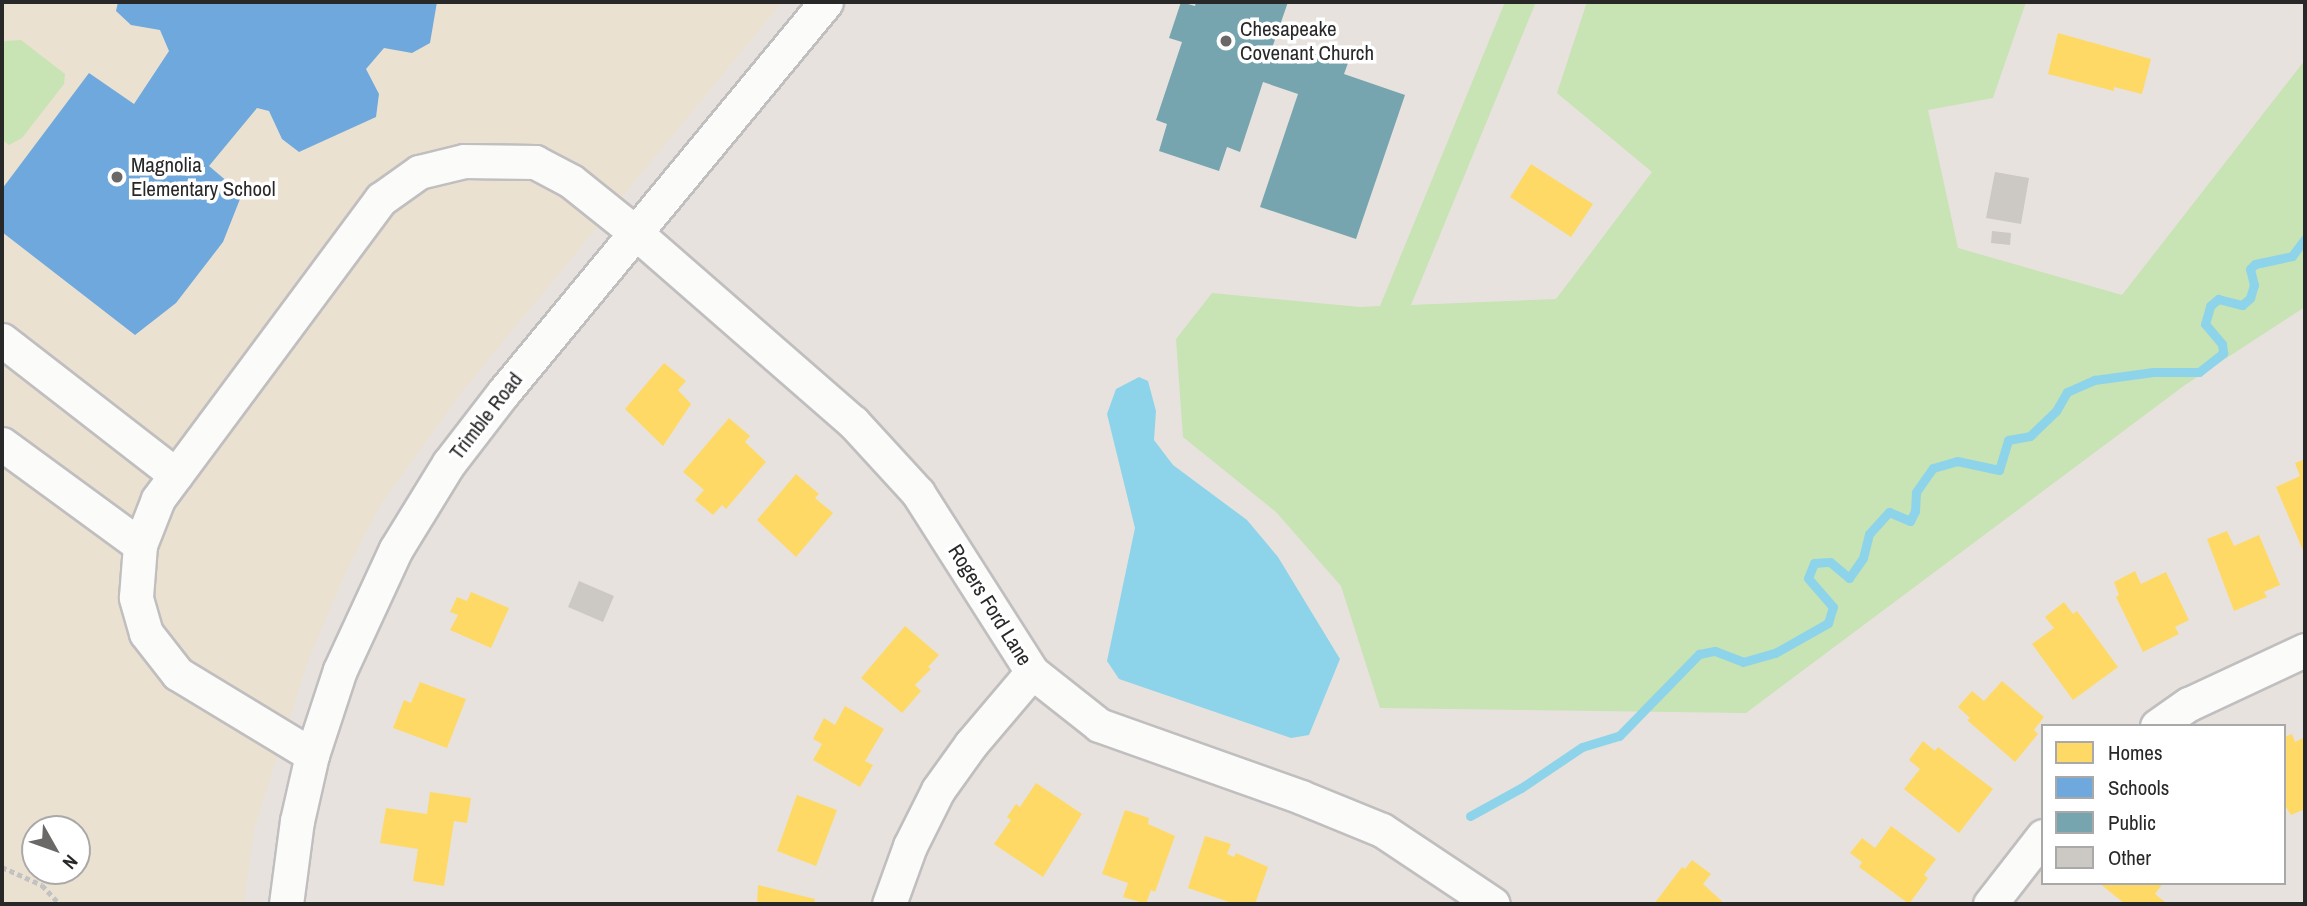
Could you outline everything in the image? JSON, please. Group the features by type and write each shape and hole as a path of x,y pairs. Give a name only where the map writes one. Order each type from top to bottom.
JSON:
{"street":[{"name":"Trimble Road","path":"286,904 298,821 312,755 340,670 396,549 449,463 503,393 826,2"},
{"name":"Rogers Ford Lane","path":"312,755 178,674 146,633 136,597 140,545 158,499 381,199 419,172 464,161 535,162 571,181 636,233 853,422 918,493 1032,672 1098,725 1301,797 1382,830 1493,904"},
{"path":"2,340 176,475"},
{"path":"2,444 140,545"},
{"path":"2160,724 2189,704 2305,650"},
{"path":"889,904 910,846 938,790 971,744 1032,672"},
{"path":"1990,904 2041,839"}],"path":[{"path":"2,867 42,885 60,904"}],"shaded area":[{"path":"2,2 782,2 461,393 380,506 347,569 308,661 254,829 244,904 2,904"}],"green space":[{"path":"1505,2 1536,2 1411,305 1556,299 1652,172 1557,93 1587,2 2026,2 1993,98 1928,110 1958,248 2122,295 2305,60 2305,307 2185,385 1746,713 1380,708 1341,586 1276,512 1183,437 1176,339 1212,293 1360,307 1380,306"},
{"path":"21,40 65,74 64,84 22,138 9,145 2,140 2,46 5,41"}],"water":[{"path":"1139,377 1148,381 1156,411 1154,440 1173,465 1247,520 1278,557 1340,659 1309,735 1291,738 1119,679 1107,661 1135,528 1107,414 1116,389"}],"building: Homes":[{"path":"2058,33 2151,59 2142,94 2114,87 2114,91 2048,74"},
{"path":"1531,164 1593,204 1571,237 1510,197"},
{"path":"664,363 686,381 678,390 691,404 663,446 625,409"},
{"path":"729,418 750,436 745,442 766,462 726,509 722,505 713,515 695,500 704,490 683,472"},
{"path":"2305,459 2305,555 2276,487 2300,476 2295,463"},
{"path":"796,474 819,494 815,498 833,513 796,557 757,520"},
{"path":"2227,531 2234,546 2259,535 2280,585 2264,592 2267,597 2234,611 2207,539"},
{"path":"2135,571 2141,584 2166,572 2189,620 2175,627 2179,634 2143,652 2116,597 2119,595 2114,582"},
{"path":"471,592 509,608 491,648 450,630 458,615 450,612 457,597 467,601"},
{"path":"2064,602 2073,614 2077,611 2118,667 2073,700 2032,644 2054,628 2045,617"},
{"path":"905,626 939,655 928,667 931,669 915,685 921,691 902,713 861,678"},
{"path":"2002,681 2044,717 2034,730 2038,734 2015,762 1967,720 1970,718 1958,707 1972,691 1984,701"},
{"path":"420,682 466,699 447,748 393,728 404,700 411,703"},
{"path":"845,706 884,729 865,761 873,765 860,787 813,760 822,744 813,739 824,718 835,725"},
{"path":"2292,734 2295,742 2305,737 2305,809 2291,815 2286,807 2286,736"},
{"path":"1923,741 1935,751 1938,747 1993,789 1959,833 1904,789 1920,769 1909,760"},
{"path":"1036,783 1082,814 1043,877 994,844 1011,820 1007,817 1016,804 1020,807"},
{"path":"430,792 471,798 467,823 454,821 444,886 413,881 418,849 380,843 386,808 427,814"},
{"path":"797,795 837,810 816,866 777,851"},
{"path":"1125,810 1149,818 1148,824 1175,836 1155,892 1151,890 1146,904 1123,897 1128,883 1102,874"},
{"path":"1891,826 1936,859 1924,875 1928,878 1909,904 1859,867 1862,862 1850,853 1862,838 1875,848"},
{"path":"1205,836 1231,844 1227,854 1234,857 1236,853 1268,867 1255,904 1235,904 1188,888"},
{"path":"1692,860 1711,874 1703,884 1725,904 1654,904 1682,867 1685,869"},
{"path":"758,885 815,899 814,904 757,904"},
{"path":"2101,885 2162,885 2155,894 2165,902 2163,904 2125,904"}],"building: Schools":[{"name":"Magnolia Elementary School","path":"118,2 437,2 430,43 412,53 384,48 366,69 379,94 376,117 299,152 282,139 269,111 257,108 209,166 242,194 223,242 176,303 135,335 2,232 2,189 89,73 134,104 169,51 160,30 131,25 116,11"}],"building: Public":[{"path":"1181,2 1195,6 1196,2 1288,2 1271,51 1309,64 1313,52 1348,63 1344,74 1405,95 1356,239 1260,207 1298,94 1263,82 1240,152 1227,147 1219,171 1159,151 1167,124 1156,120 1182,42 1169,38"}],"building: Other":[{"path":"1995,172 2029,178 2021,224 1986,218"},
{"path":"1992,231 2011,233 2010,245 1991,243"},
{"path":"579,581 614,596 603,622 568,607"}],"waterway":[{"path":"1470,816 1521,788 1582,747 1619,736 1699,654 1715,651 1743,662 1775,653 1828,623 1833,607 1808,578 1814,563 1830,562 1849,578 1863,558 1869,534 1889,512 1910,521 1915,511 1916,492 1933,468 1957,461 1999,470 2008,440 2030,436 2056,411 2067,392 2094,380 2153,372 2199,372 2223,353 2222,344 2205,324 2210,306 2218,299 2242,305 2250,298 2254,285 2250,269 2255,264 2292,256 2305,239"}],"place":[{"name":"Chesapeake Covenant Church","path":"1226,41"},
{"name":"Magnolia Elementary School","path":"117,177"}]}
